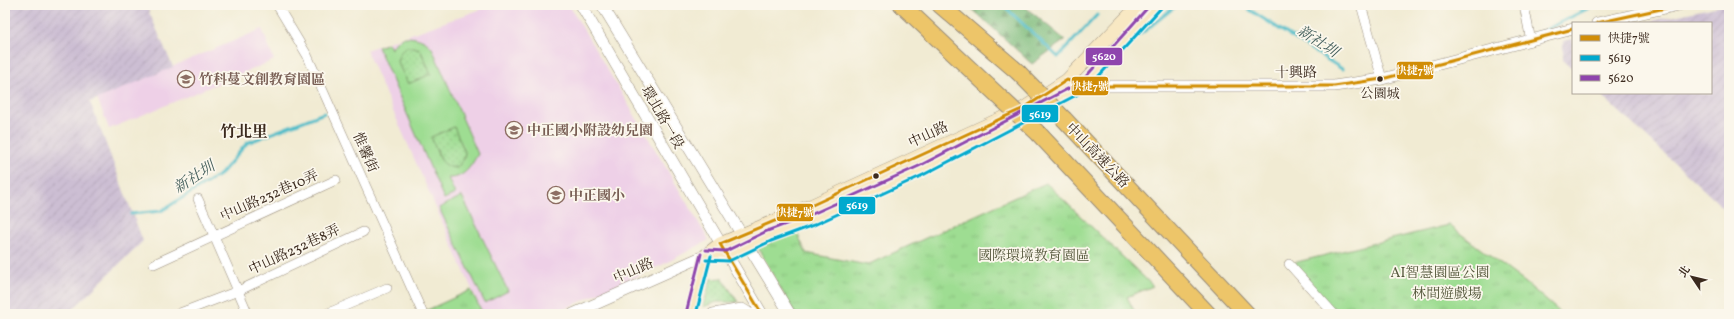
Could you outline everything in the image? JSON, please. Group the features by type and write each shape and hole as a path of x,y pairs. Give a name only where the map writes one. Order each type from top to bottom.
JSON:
{"highway":[{"name":"中山高速公路","path":"902,5 1039,134 1208,314"},
{"name":"中山高速公路","path":"940,5 1018,72 1247,314"}],"main road":[{"name":"中山路","path":"706,255 727,256 745,240 755,228 808,207 1024,108 1067,80 1139,5"},
{"name":"中山路","path":"706,255 720,244 769,236 812,220 922,171 1084,86 1157,5"},
{"path":"691,314 706,255"}],"street":[{"name":"惟馨街","path":"277,5 307,56 423,314"},
{"name":"環北路一段","path":"581,5 762,314"},
{"name":"環北路一段","path":"602,5 790,314"},
{"path":"1361,5 1382,79"},
{"path":"1524,5 1531,41"},
{"path":"1602,22 1679,5"},
{"name":"十興路","path":"1067,80 1084,86 1334,86 1382,79 1572,29"},
{"name":"中山路232巷10弄","path":"154,264 336,180"},
{"path":"198,199 248,314"},
{"name":"中山路232巷8弄","path":"180,313 238,291 363,232"},
{"name":"中山路","path":"573,314 706,255"},
{"path":"1289,264 1334,314"},
{"path":"326,314 387,288"},
{"path":"713,314 742,309 750,314"}],"shaded area":[{"path":"5,5 146,5 173,67 90,102 143,241 68,314 5,314"},
{"name":"中正國小","path":"493,5 569,5 709,240 662,265 553,314 483,314 366,50"},
{"path":"1729,5 1729,213 1600,94 1712,94 1712,22 1648,22"},
{"name":"竹科蔓文創教育園區","path":"262,29 274,60 109,129 97,98"},
{"path":"1572,39 1572,68 1563,60 1563,41"}],"green space":[{"path":"968,5 1023,5 1065,40 1032,64"},
{"path":"404,37 412,37 420,39 432,48 478,154 470,167 463,174 454,178 448,178 455,194 444,199 378,47 388,43 391,49 396,42","holes":["406,47 420,49 431,74 408,84 397,61 400,53","454,127 465,152 464,159 457,168 451,167 442,162 431,137"]},
{"path":"406,47 420,49 465,152 464,159 457,168 447,167 442,162 397,61 400,53"},
{"name":"國際環境教育園區","path":"1046,183 1153,286 1127,297 1136,314 795,314 758,248 796,230 806,253 867,265"},
{"path":"462,196 508,291 485,303 439,208"},
{"name":"AI智慧園區公園","path":"1449,225 1527,284 1562,314 1334,314 1289,264"},
{"path":"722,278 738,302 717,302 703,307 711,279"},
{"path":"471,290 483,314 426,314 425,311"}],"waterway":[{"name":"新社圳","path":"1003,5 1058,57 1097,15"},
{"name":"新社圳","path":"1136,35 1142,33 1173,8 1180,5"},
{"name":"新社圳","path":"1242,5 1342,69"},
{"name":"新社圳","path":"1539,33 1595,5"},
{"name":"新社圳","path":"131,214 161,211 221,174 247,143 324,113"}],"transit line":[{"name":"5620","path":"706,250 726,251 767,231 810,215 919,166 1081,82 1150,5"},
{"name":"快捷7號","path":"1602,22 1679,5"},
{"name":"5619","path":"706,260 729,261 771,241 814,225 923,175 1086,90 1161,8"},
{"name":"快捷7號","path":"762,314 720,244 808,207 1024,108 1067,80 1084,86 1334,86 1382,79 1572,29"},
{"name":"5620","path":"686,313 701,254"},
{"name":"5619","path":"696,314 711,256"}],"place":[{"name":"竹科蔓文創教育園區","path":"186,79"},
{"name":"公園城","path":"1380,79"},
{"name":"中正國小附設幼兒園","path":"514,130"},
{"name":"中正國小","path":"556,195"}],"district":[{"name":"竹北里","path":"244,131"}],"park label":[{"name":"林間遊戲場","path":"1447,293"}]}
